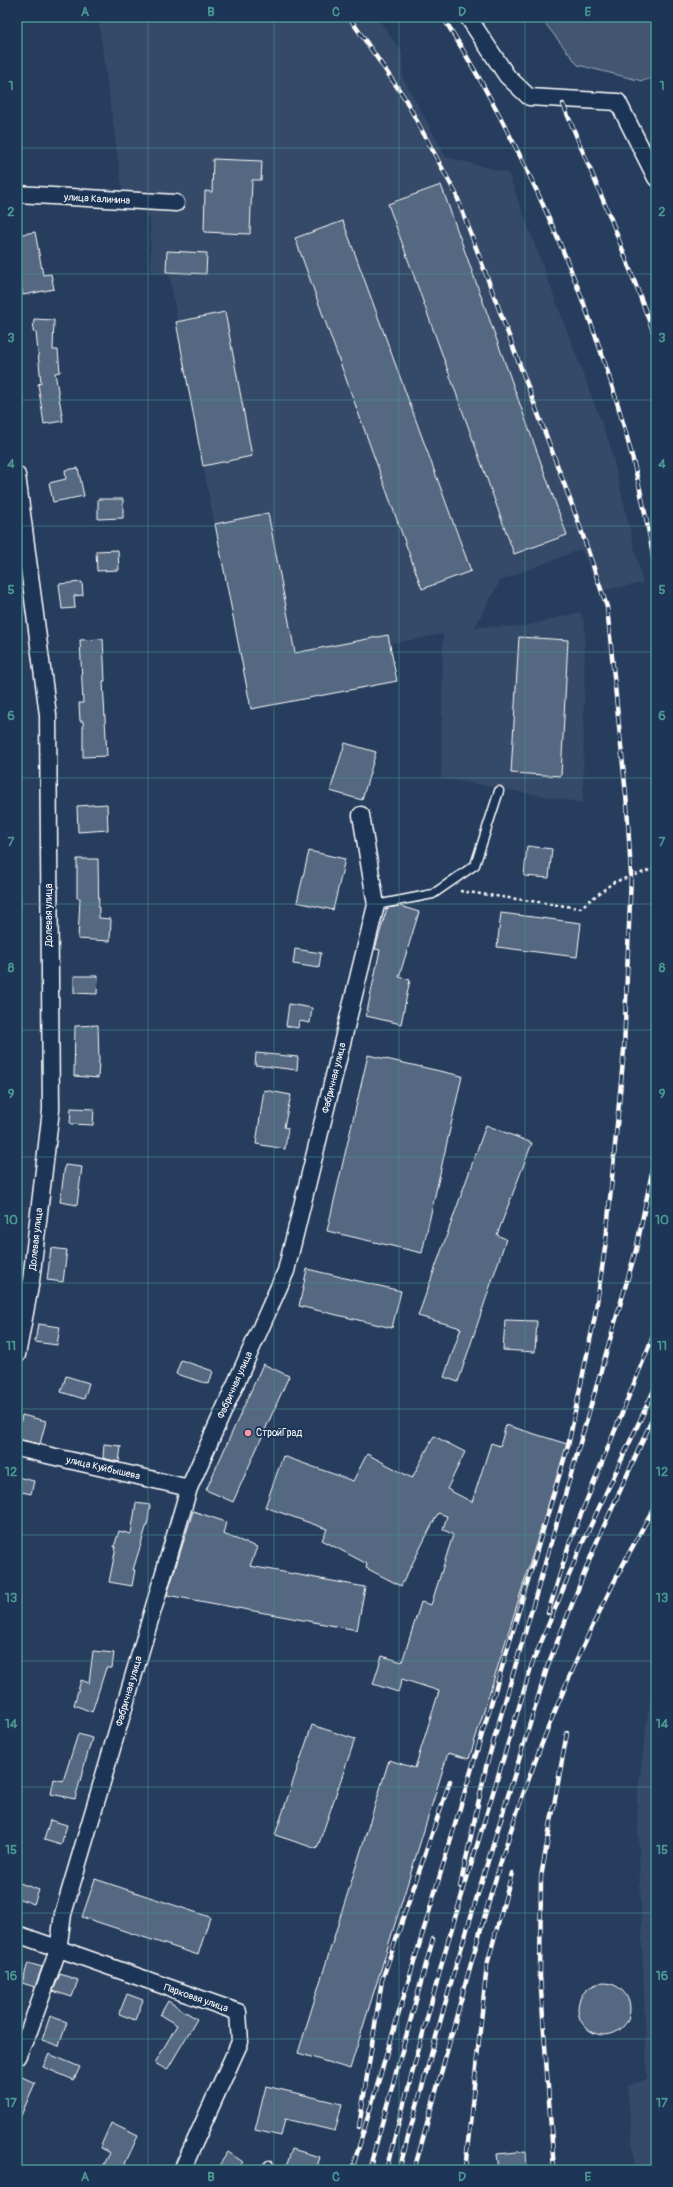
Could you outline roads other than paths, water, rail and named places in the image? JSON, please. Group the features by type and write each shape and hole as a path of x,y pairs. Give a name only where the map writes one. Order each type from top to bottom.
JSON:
{"street":[{"path":"468,17 507,76 528,97 618,102 656,178"},
{"name":"улица Калинина","path":"17,194 176,203"},
{"name":"Долевая улица","path":"17,475 48,715 51,1110 32,1282 17,1355"},
{"name":"Фабричная улица","path":"17,2057 29,2031 58,1950 63,1914 189,1488 286,1271 376,905 361,815"},
{"name":"улица Куйбышева","path":"17,1448 189,1488"},
{"name":"Парковая улица","path":"17,1934 58,1950 238,2012 240,2042 182,2170"}],"lane":[{"path":"376,905 433,894 475,865 499,791"}],"railway":[{"path":"349,17 404,97 456,194 578,521 607,607 627,805 631,875 624,1050 606,1241 595,1316 568,1446 352,2170"},
{"path":"443,17 480,80 515,146 548,215 577,285 603,357 625,429 643,502 656,574"},
{"path":"563,104 611,219 656,339"},
{"path":"460,1887 486,1767 636,1250 656,1153"},
{"path":"548,1613 571,1539 656,1329"},
{"path":"386,2170 448,1941 532,1664 582,1544 656,1386"},
{"path":"399,2170 454,1972 548,1665 595,1546 656,1411"},
{"path":"414,2170 485,1914 525,1788 575,1664 634,1543 656,1504"},
{"path":"554,2170 540,1976 541,1877 567,1733"},
{"path":"359,2127 382,1980 450,1781"},
{"path":"465,2170 487,1965 512,1873"},
{"path":"369,2170 433,1939"}],"place":[{"name":"СтройГрад","path":"248,1433"}]}
